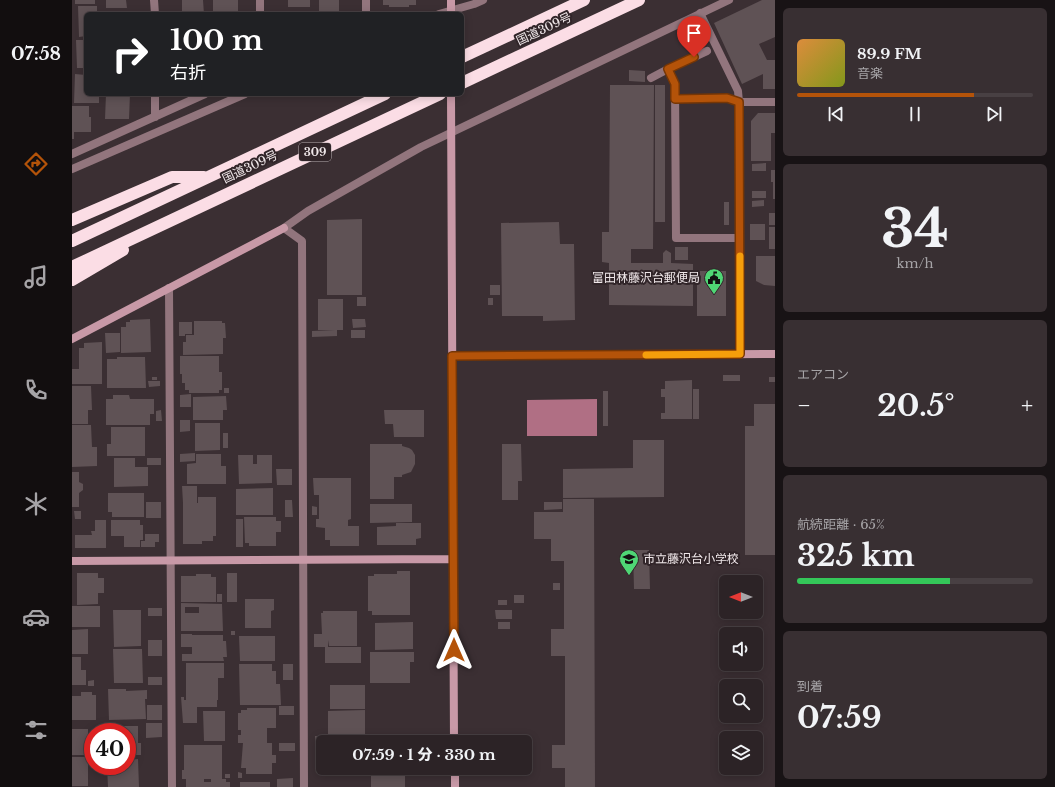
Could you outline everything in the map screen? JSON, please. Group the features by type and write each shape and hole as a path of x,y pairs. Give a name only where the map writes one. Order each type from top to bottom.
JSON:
{"highway":[{"name":"国道309号","path":"464,57 584,0"},
{"name":"国道309号","path":"464,82 639,0"},
{"name":"国道309号","path":"72,241 381,96"},
{"name":"国道309号","path":"72,267 436,96"},
{"name":"309","path":"72,220 172,177 210,176"},
{"name":"309","path":"72,280 191,210"}],"street":[{"path":"154,0 154,12"},
{"path":"260,0 260,12"},
{"path":"366,0 366,12"},
{"path":"451,0 451,12 482,0"},
{"path":"72,339 284,228 315,207 421,147 729,0"},
{"path":"700,13 738,91 740,354"},
{"path":"650,78 707,51"},
{"path":"668,69 675,84 676,238 740,238"},
{"path":"155,96 155,116"},
{"path":"72,154 200,96"},
{"path":"72,169 240,96"},
{"path":"451,96 454,735"},
{"path":"675,99 727,98 739,102 775,102"},
{"path":"284,228 302,242 304,787"},
{"path":"170,288 172,787"},
{"path":"452,356 775,354"},
{"path":"72,561 454,559"},
{"path":"454,775 455,787"}],"shaded area":[{"path":"597,399 597,436 527,436 527,400"}],"building":[{"path":"75,0 95,0 95,4 75,4"},
{"path":"106,0 126,0 127,8 106,8"},
{"path":"182,0 203,0 204,12 182,12"},
{"path":"213,0 238,0 238,12 213,12"},
{"path":"288,0 310,0 310,7 288,7"},
{"path":"319,0 339,0 339,12 319,12"},
{"path":"383,0 416,0 416,5 409,5 409,7 389,7 389,5 383,5"},
{"path":"762,0 775,0 775,37 759,44 767,60 775,60 775,89 763,89 763,74 742,84 714,23"},
{"path":"78,6 97,6 97,12 84,12 84,36 79,37"},
{"path":"105,11 132,11 132,12"},
{"path":"276,11 306,11 306,12"},
{"path":"76,40 84,40 84,68 77,68"},
{"path":"629,70 645,71 645,82 629,81"},
{"path":"75,74 84,75 84,96 99,96 99,103 74,103"},
{"path":"610,85 654,85 653,249 631,249 631,263 663,263 663,253 666,250 671,253 671,263 693,264 693,306 609,305 609,263 602,262 602,232 609,232"},
{"path":"655,85 665,85 665,222 655,222"},
{"path":"106,96 130,96 129,119 105,119"},
{"path":"72,106 89,106 89,117 91,117 91,132 74,132 74,139 72,139"},
{"path":"758,113 775,113 775,133 771,133 771,161 751,161 751,121"},
{"path":"766,163 766,171 752,171 752,164"},
{"path":"771,170 775,170 775,199 773,199"},
{"path":"752,191 766,191 766,198 752,198"},
{"path":"764,200 764,206 752,207 752,201"},
{"path":"724,202 729,202 729,225 724,225"},
{"path":"769,213 775,213 775,225 769,225"},
{"path":"362,219 362,295 327,295 327,220"},
{"path":"559,222 560,244 574,244 575,320 543,321 543,316 502,316 501,223"},
{"path":"750,224 765,224 765,240 750,240"},
{"path":"769,227 775,227 775,249 769,249"},
{"path":"675,247 688,247 688,260 675,260"},
{"path":"756,256 775,256 775,286 764,285 756,281"},
{"path":"697,271 726,271 726,316 697,316"},
{"path":"490,285 500,285 500,295 490,295"},
{"path":"357,297 366,297 366,306 357,306"},
{"path":"488,298 493,298 493,305 488,305"},
{"path":"318,299 343,299 343,330 337,330 337,336 312,337 312,331 335,330 318,330"},
{"path":"150,319 151,352 121,353 121,327 126,327 126,322 130,322 130,320"},
{"path":"352,319 365,319 366,327 353,328"},
{"path":"194,321 222,321 222,323 225,323 226,338 223,338 223,354 183,355 183,342 186,342 186,335 194,335"},
{"path":"179,322 192,322 192,334 179,336"},
{"path":"351,330 365,330 365,338 351,338"},
{"path":"105,333 120,333 120,352 106,353"},
{"path":"102,342 102,384 72,384 72,369 79,369 79,348 84,348 84,343"},
{"path":"180,356 219,356 219,372 222,372 222,390 219,390 219,393 189,393 189,390 185,390 185,383 182,383 182,374 180,374"},
{"path":"117,357 145,357 146,388 107,388 107,359 117,359"},
{"path":"723,375 740,375 740,381 723,381"},
{"path":"152,377 157,377 157,380 152,380"},
{"path":"769,377 775,377 775,382 769,382"},
{"path":"692,380 692,419 661,419 661,413 665,413 665,397 661,397 661,389 665,389 665,381"},
{"path":"148,381 160,381 160,386 149,387"},
{"path":"72,386 91,386 92,410 88,410 88,424 72,424"},
{"path":"224,388 229,388 229,393 224,393"},
{"path":"693,389 699,389 699,419 693,419"},
{"path":"603,391 608,391 608,426 603,426"},
{"path":"191,394 191,407 180,407 180,395"},
{"path":"113,395 129,395 130,399 154,399 154,414 150,414 150,425 106,425 106,399 113,399"},
{"path":"226,396 227,410 223,410 223,420 193,420 193,397"},
{"path":"754,404 775,404 775,555 745,555 745,426 754,426"},
{"path":"161,410 162,421 156,421 156,411"},
{"path":"384,410 424,410 424,437 394,437 393,424 385,424"},
{"path":"180,420 190,420 190,431 180,432"},
{"path":"195,423 220,423 220,450 195,451"},
{"path":"72,425 91,425 92,447 97,447 97,466 72,467"},
{"path":"111,427 145,427 145,456 107,456 107,444 111,444"},
{"path":"223,433 228,433 228,448 223,448"},
{"path":"633,440 664,440 664,497 563,498 563,469 633,468"},
{"path":"370,444 402,444 402,446 412,450 415,455 415,464 411,472 402,475 402,477 394,477 394,499 370,499"},
{"path":"502,444 521,444 522,481 518,481 518,500 502,500"},
{"path":"195,453 195,461 180,462 180,454"},
{"path":"196,454 221,454 221,466 226,466 226,484 187,484 187,464 196,463"},
{"path":"238,455 253,455 253,464 257,464 257,455 272,455 272,483 239,484"},
{"path":"114,458 135,458 135,467 148,467 148,486 114,487"},
{"path":"147,458 161,458 161,465 147,465"},
{"path":"276,469 292,469 292,485 277,485"},
{"path":"72,472 79,472 79,482 83,484 83,490 79,493 79,507 72,507"},
{"path":"313,478 351,478 351,519 348,520 348,526 359,526 359,546 330,546 330,540 325,540 325,528 316,527 316,519 319,519 319,495 314,495"},
{"path":"182,486 197,486 197,503 183,503"},
{"path":"273,488 273,515 236,515 236,489"},
{"path":"108,493 144,493 144,517 112,517 112,512 108,512"},
{"path":"198,497 216,497 216,536 213,536 213,541 202,541 202,544 183,544 183,503 198,503"},
{"path":"563,499 594,499 595,787 565,787 565,768 552,768 552,745 565,745 565,656 551,656 551,629 564,629 564,561 551,561 551,539 534,539 534,512 563,512"},
{"path":"285,500 292,500 293,517 285,517"},
{"path":"146,502 161,502 161,518 146,518"},
{"path":"544,502 562,502 562,509 544,510"},
{"path":"370,504 412,504 412,522 370,523"},
{"path":"312,506 317,507 317,515 312,515"},
{"path":"74,511 81,511 81,519 75,519"},
{"path":"244,517 276,517 276,521 281,521 281,532 276,532 276,546 249,546 249,543 245,543"},
{"path":"236,519 243,519 243,547 236,547"},
{"path":"95,520 106,520 106,548 75,548 75,535 92,535 91,531 95,531"},
{"path":"111,520 140,520 140,525 143,525 143,540 140,540 140,547 124,547 124,536 111,536"},
{"path":"396,523 421,523 421,538 416,539 416,545 377,545 377,527 396,526"},
{"path":"145,534 159,534 159,542 155,542 155,547 141,547 141,541 145,541"},
{"path":"633,550 649,550 650,589 634,589"},
{"path":"397,571 410,571 410,615 372,615 372,611 368,611 368,576 374,576 374,574 397,574"},
{"path":"77,573 98,573 98,578 104,578 104,593 98,593 98,604 77,605"},
{"path":"227,573 237,573 237,602 227,602"},
{"path":"196,574 211,574 211,577 216,577 216,602 181,602 181,576 196,576"},
{"path":"553,583 560,583 560,590 553,590"},
{"path":"217,594 222,594 222,602 217,602"},
{"path":"514,595 524,595 524,603 514,603"},
{"path":"245,599 274,599 274,610 271,611 271,628 245,628"},
{"path":"498,600 507,600 507,605 498,605"},
{"path":"181,603 222,604 223,631 181,631","holes":["185,607 199,607 199,613 185,613"]},
{"path":"72,606 100,606 100,627 72,627"},
{"path":"148,608 162,608 162,616 148,616"},
{"path":"113,610 141,610 141,646 114,647"},
{"path":"495,610 512,610 512,619 496,619"},
{"path":"323,611 357,611 357,646 329,646 328,640 328,647 361,647 361,663 325,663 325,647 314,647 314,634 322,634 321,613 323,613"},
{"path":"413,622 413,649 375,650 375,623"},
{"path":"498,622 510,622 510,629 498,629"},
{"path":"88,629 88,654 72,654 72,630"},
{"path":"231,631 235,631 235,635 231,635"},
{"path":"181,634 223,635 223,641 226,641 227,657 223,657 224,661 182,661 182,654 192,654 192,647 181,647"},
{"path":"239,636 275,636 275,661 240,661"},
{"path":"148,640 162,640 162,656 148,656"},
{"path":"113,649 142,649 143,683 114,683"},
{"path":"370,652 414,652 414,662 410,662 410,683 370,683"},
{"path":"72,657 81,657 81,670 86,670 86,685 72,685"},
{"path":"186,663 224,663 224,678 218,678 217,707 197,707 197,723 183,723 181,697 184,697 184,700 186,700"},
{"path":"239,664 272,664 272,671 276,671 276,684 280,684 281,705 240,705"},
{"path":"283,664 293,664 293,680 283,680"},
{"path":"148,677 162,677 162,685 148,685"},
{"path":"94,680 94,686 88,686 88,681"},
{"path":"330,685 365,685 365,709 330,709"},
{"path":"108,689 126,689 126,691 147,690 147,699 145,699 146,719 109,720"},
{"path":"81,692 92,692 92,695 96,695 96,720 72,720 72,696 81,696"},
{"path":"147,705 162,705 162,720 147,720"},
{"path":"279,706 294,706 294,715 279,715"},
{"path":"247,708 276,708 276,728 267,728 267,743 238,743 238,735 241,735 241,730 238,730 238,713 241,713 241,710 247,710"},
{"path":"365,710 365,734 328,734 328,711"},
{"path":"203,711 225,711 225,741 204,741"},
{"path":"146,723 162,723 162,737 146,738"},
{"path":"136,726 138,726 138,743 141,743 141,755 136,755"},
{"path":"72,729 84,729 84,755 72,755"},
{"path":"315,736 316,736 316,751"},
{"path":"243,743 272,743 272,755 276,755 276,763 272,763 272,774 246,774 246,768 241,768"},
{"path":"279,743 295,743 295,751 279,751"},
{"path":"184,745 222,745 222,779 226,779 226,782 230,782 230,787 186,787 186,779 182,779 182,770 184,770","holes":["204,779 211,779 211,782 204,782"]},
{"path":"72,757 84,757 84,775 88,775 88,786 72,786"},
{"path":"136,759 138,759 139,787 108,787 107,775 136,775"},
{"path":"238,772 242,773 242,778 238,778"},
{"path":"225,774 230,774 230,778 225,778"},
{"path":"371,775 405,775 405,787 371,787"},
{"path":"293,778 293,787 277,787 277,779"},
{"path":"240,782 270,782 270,787 240,787"}],"slow traffic":[{"path":"646,355 740,354 740,256"}],"place":[{"name":"富田林藤沢台郵便局","path":"714,295"},
{"name":"市立藤沢台小学校","path":"629,576"}],"route":[{"path":"454,650 452,356 740,354 739,102 727,98 675,99 675,84 668,69 694,57"}]}
